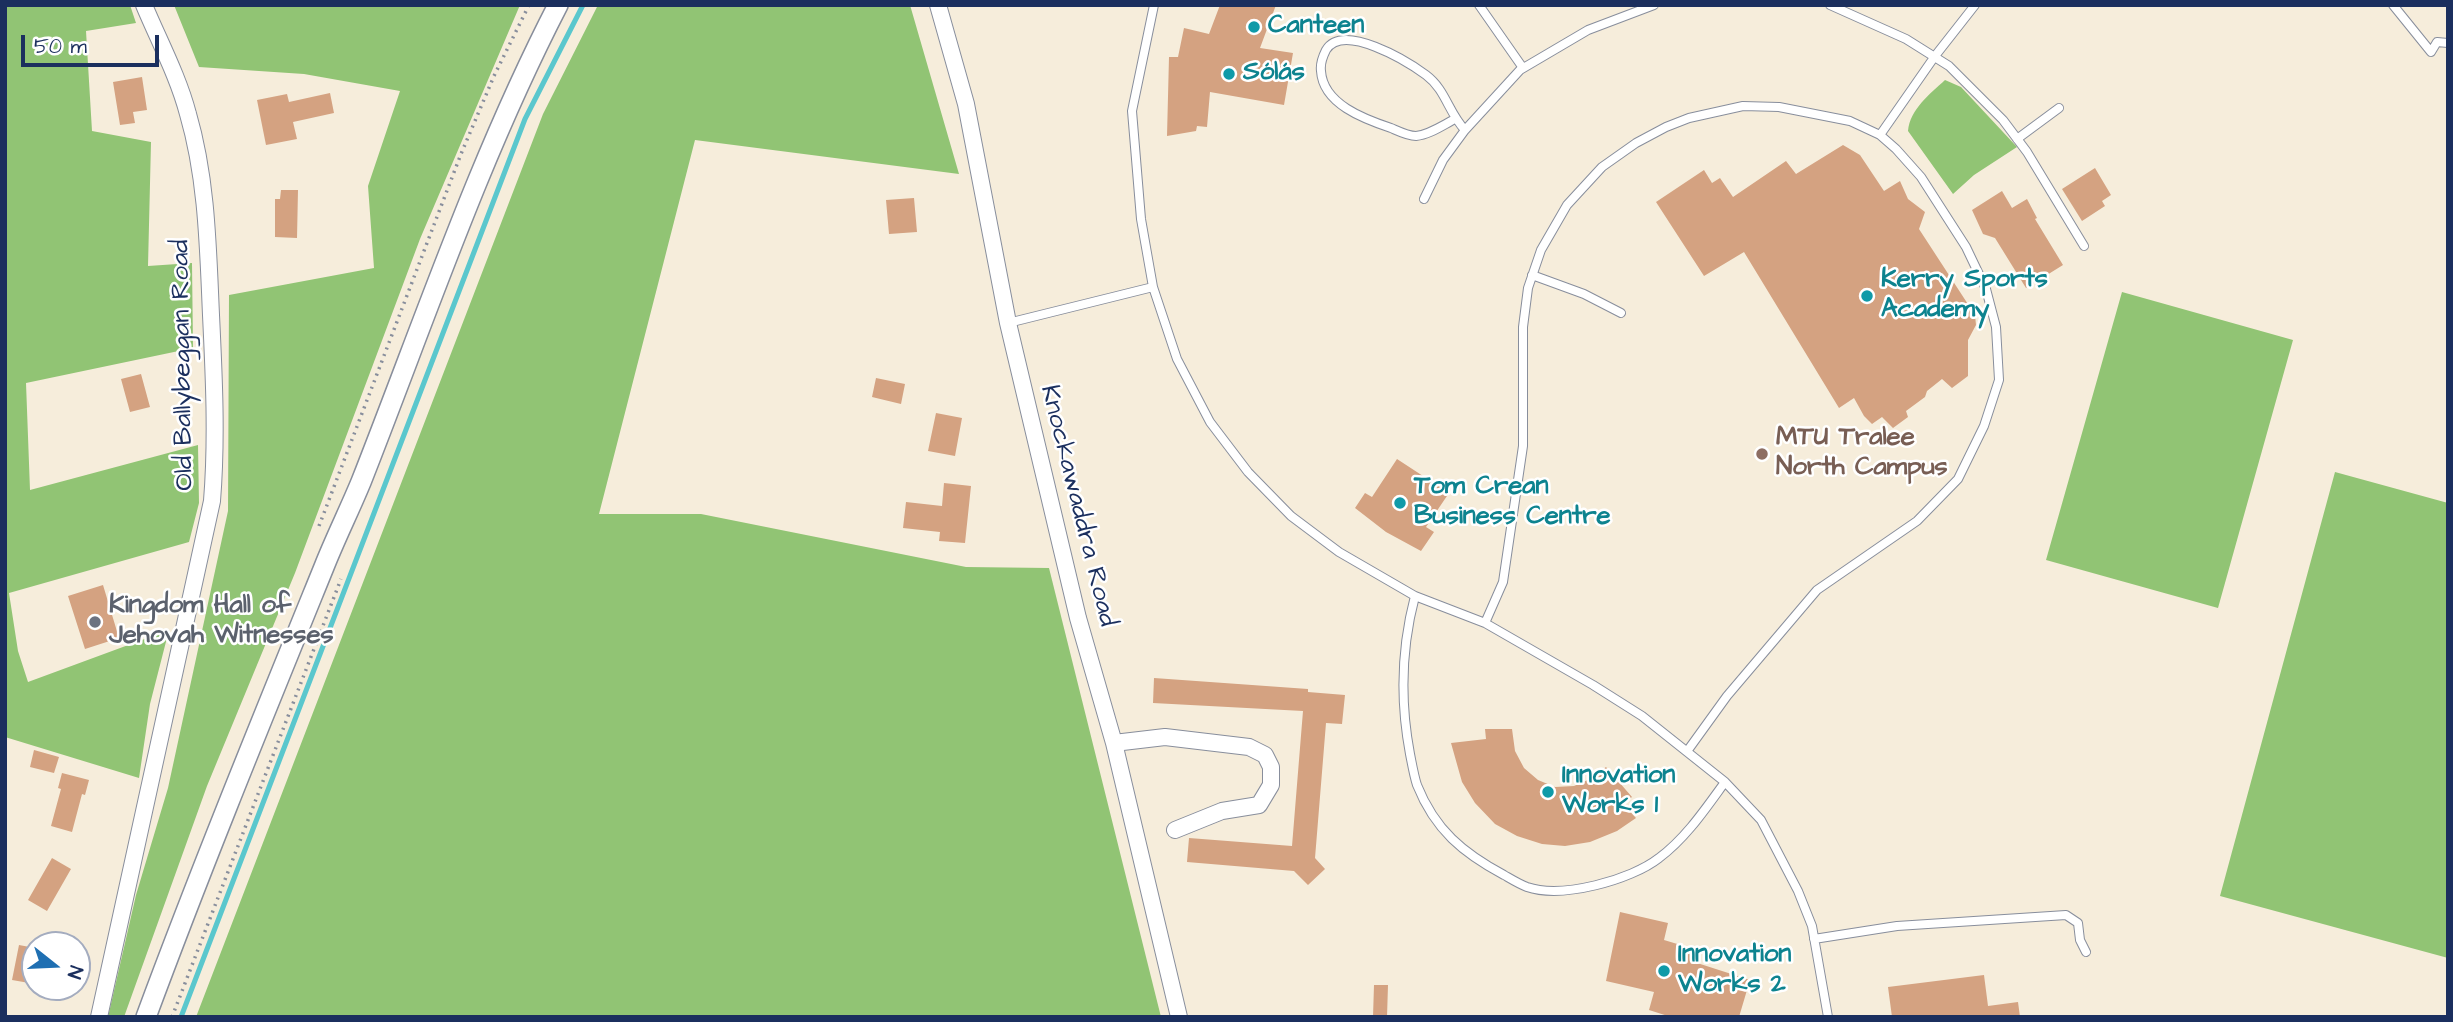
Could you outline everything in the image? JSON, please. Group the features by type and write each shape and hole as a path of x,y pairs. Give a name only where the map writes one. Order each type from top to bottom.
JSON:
{"street":[{"name":"Old Ballybeggan Road","path":"99,1017 212,501 215,468 210,278 197,148 188,112 144,5"},
{"path":"146,1017 239,778 354,500 463,220 533,55 558,5"},
{"name":"Knockawaddra Road","path":"938,5 966,104 1007,323 1078,618 1114,743 1179,1017"},
{"path":"1114,743 1165,737 1249,747 1265,755 1271,767 1271,785 1259,805 1222,811 1175,830"}],"lane":[{"path":"1154,5 1132,111 1141,219 1153,287 1177,359 1210,422 1248,472 1291,516 1339,552 1415,596 1485,623 1593,685 1642,716 1725,782 1761,820 1798,891 1812,926 1828,1017"},
{"path":"1479,5 1523,68"},
{"path":"1424,199 1443,160 1465,130 1523,68 1588,30 1654,5"},
{"path":"1829,5 1874,23 1949,66 2003,120 2084,246"},
{"path":"1880,135 1935,56 1975,5"},
{"path":"2393,5 2431,52 2437,42 2448,43"},
{"path":"1455,119 1413,136 1365,119 1346,109 1329,93 1320,71 1324,55 1329,46 1339,40 1349,39 1373,45 1425,74 1438,86 1455,119 1465,130"},
{"path":"1485,623 1503,582 1523,446 1523,327 1528,288 1541,250 1561,216 1585,184 1613,159 1666,127 1689,118 1742,106 1779,107 1850,121 1880,135 1921,177 1966,247 1981,279 1996,327 1998,380 1984,426 1958,479 1917,521 1817,590 1727,696 1688,750"},
{"path":"2017,139 2059,108"},
{"path":"1532,275 1584,294 1621,313"},
{"path":"1007,323 1153,287"},
{"path":"1415,596 1406,629 1402,688 1405,727 1416,784 1435,821 1461,850 1484,864 1528,888 1556,890 1599,885 1625,878 1659,859 1696,821 1725,782"},
{"path":"1814,939 1897,926 2066,915 2078,923 2080,940 2086,953"}],"path":[{"path":"317,532 461,153 494,76 529,5"}],"green space":[{"path":"5,5 130,5 136,23 86,31 92,131 151,142 148,266 192,263 193,348 26,383 30,490 198,445 199,503 189,542 9,593 18,651 28,682 169,630 150,704 139,778 5,737"},
{"path":"174,5 520,5 420,239 295,573 207,786 124,1017 108,1017 136,895 168,788 228,511 229,295 374,268 368,186 400,91 304,74 199,67"},
{"path":"598,5 910,5 959,174 695,140 599,514 701,514 966,567 1049,568 1161,1017 196,1017 543,114"},
{"path":"1945,80 1961,87 2017,147 1974,175 1953,194 1908,131 1917,109"},
{"path":"2122,292 2293,340 2218,608 2046,560"},
{"path":"2335,472 2448,503 2448,958 2220,896"}],"building":[{"name":"Sólás","path":"1220,5 1276,5 1260,48 1293,53 1284,105 1210,92 1207,127 1197,126 1196,131 1167,136 1169,57 1178,57 1184,28 1209,34"},
{"path":"142,77 147,110 133,112 135,123 120,125 113,82"},
{"path":"330,93 334,113 293,122 297,139 266,145 257,100 287,94 289,102"},
{"name":"Kerry Sports Academy","path":"1843,145 1860,155 1884,191 1900,181 1908,199 1925,212 1919,229 1975,315 1976,325 1968,340 1968,376 1952,388 1942,379 1927,391 1925,397 1906,411 1908,417 1893,428 1882,417 1872,424 1854,398 1839,408 1744,252 1704,276 1656,202 1704,170 1712,183 1720,178 1733,197 1786,161 1796,174"},
{"path":"2095,168 2111,195 2102,201 2105,206 2082,221 2062,189"},
{"path":"281,190 298,190 297,238 275,237 275,199 280,199"},
{"path":"2002,191 2012,208 2027,199 2037,218 2035,219 2063,265 2026,288 1995,238 1983,234 1972,210"},
{"path":"914,198 917,232 889,234 886,200"},
{"path":"141,374 150,407 130,412 121,379"},
{"path":"876,378 905,384 901,404 872,397"},
{"path":"936,413 962,418 955,456 928,451"},
{"name":"Tom Crean Business Centre","path":"1397,459 1449,493 1426,527 1434,532 1421,551 1386,532 1355,508 1365,493 1372,497"},
{"path":"944,483 971,486 965,543 939,541 940,532 903,528 906,502 942,506"},
{"name":"Kingdom Hall of Jehovah Witnesses","path":"103,585 119,638 85,649 68,596"},
{"path":"1154,678 1308,689 1308,692 1345,695 1342,724 1326,723 1315,858 1325,869 1308,885 1294,871 1187,862 1189,838 1292,846 1303,711 1153,703"},
{"name":"Innovation Works 1","path":"1485,729 1512,729 1515,751 1524,768 1538,780 1555,787 1574,786 1590,779 1606,767 1632,797 1623,804 1636,818 1617,831 1590,842 1565,846 1542,844 1517,836 1495,824 1475,803 1462,782 1451,743 1486,739"},
{"path":"34,750 59,757 54,773 30,767"},
{"path":"62,773 89,780 85,795 82,794 72,832 51,826 61,789 58,788"},
{"path":"52,858 71,869 47,911 28,900"},
{"name":"Innovation Works 2","path":"1620,912 1668,923 1664,940 1694,949 1691,961 1750,980 1739,1017 1671,1017 1649,1010 1654,992 1606,981"},
{"path":"19,945 21,945 21,982 12,980"},
{"path":"1984,975 1988,1006 2018,1002 2020,1017 1892,1017 1888,987"},
{"path":"1374,985 1388,985 1387,1017 1373,1017"}],"waterway":[{"path":"181,1017 525,119 583,5"}],"place":[{"name":"Canteen","path":"1254,27"},
{"name":"Sólás","path":"1229,74"},
{"name":"Kerry Sports Academy","path":"1867,296"},
{"name":"MTU Tralee North Campus","path":"1762,454"},
{"name":"Tom Crean Business Centre","path":"1400,503"},
{"name":"Kingdom Hall of Jehovah Witnesses","path":"95,622"},
{"name":"Innovation Works 1","path":"1548,792"},
{"name":"Innovation Works 2","path":"1664,971"}]}
